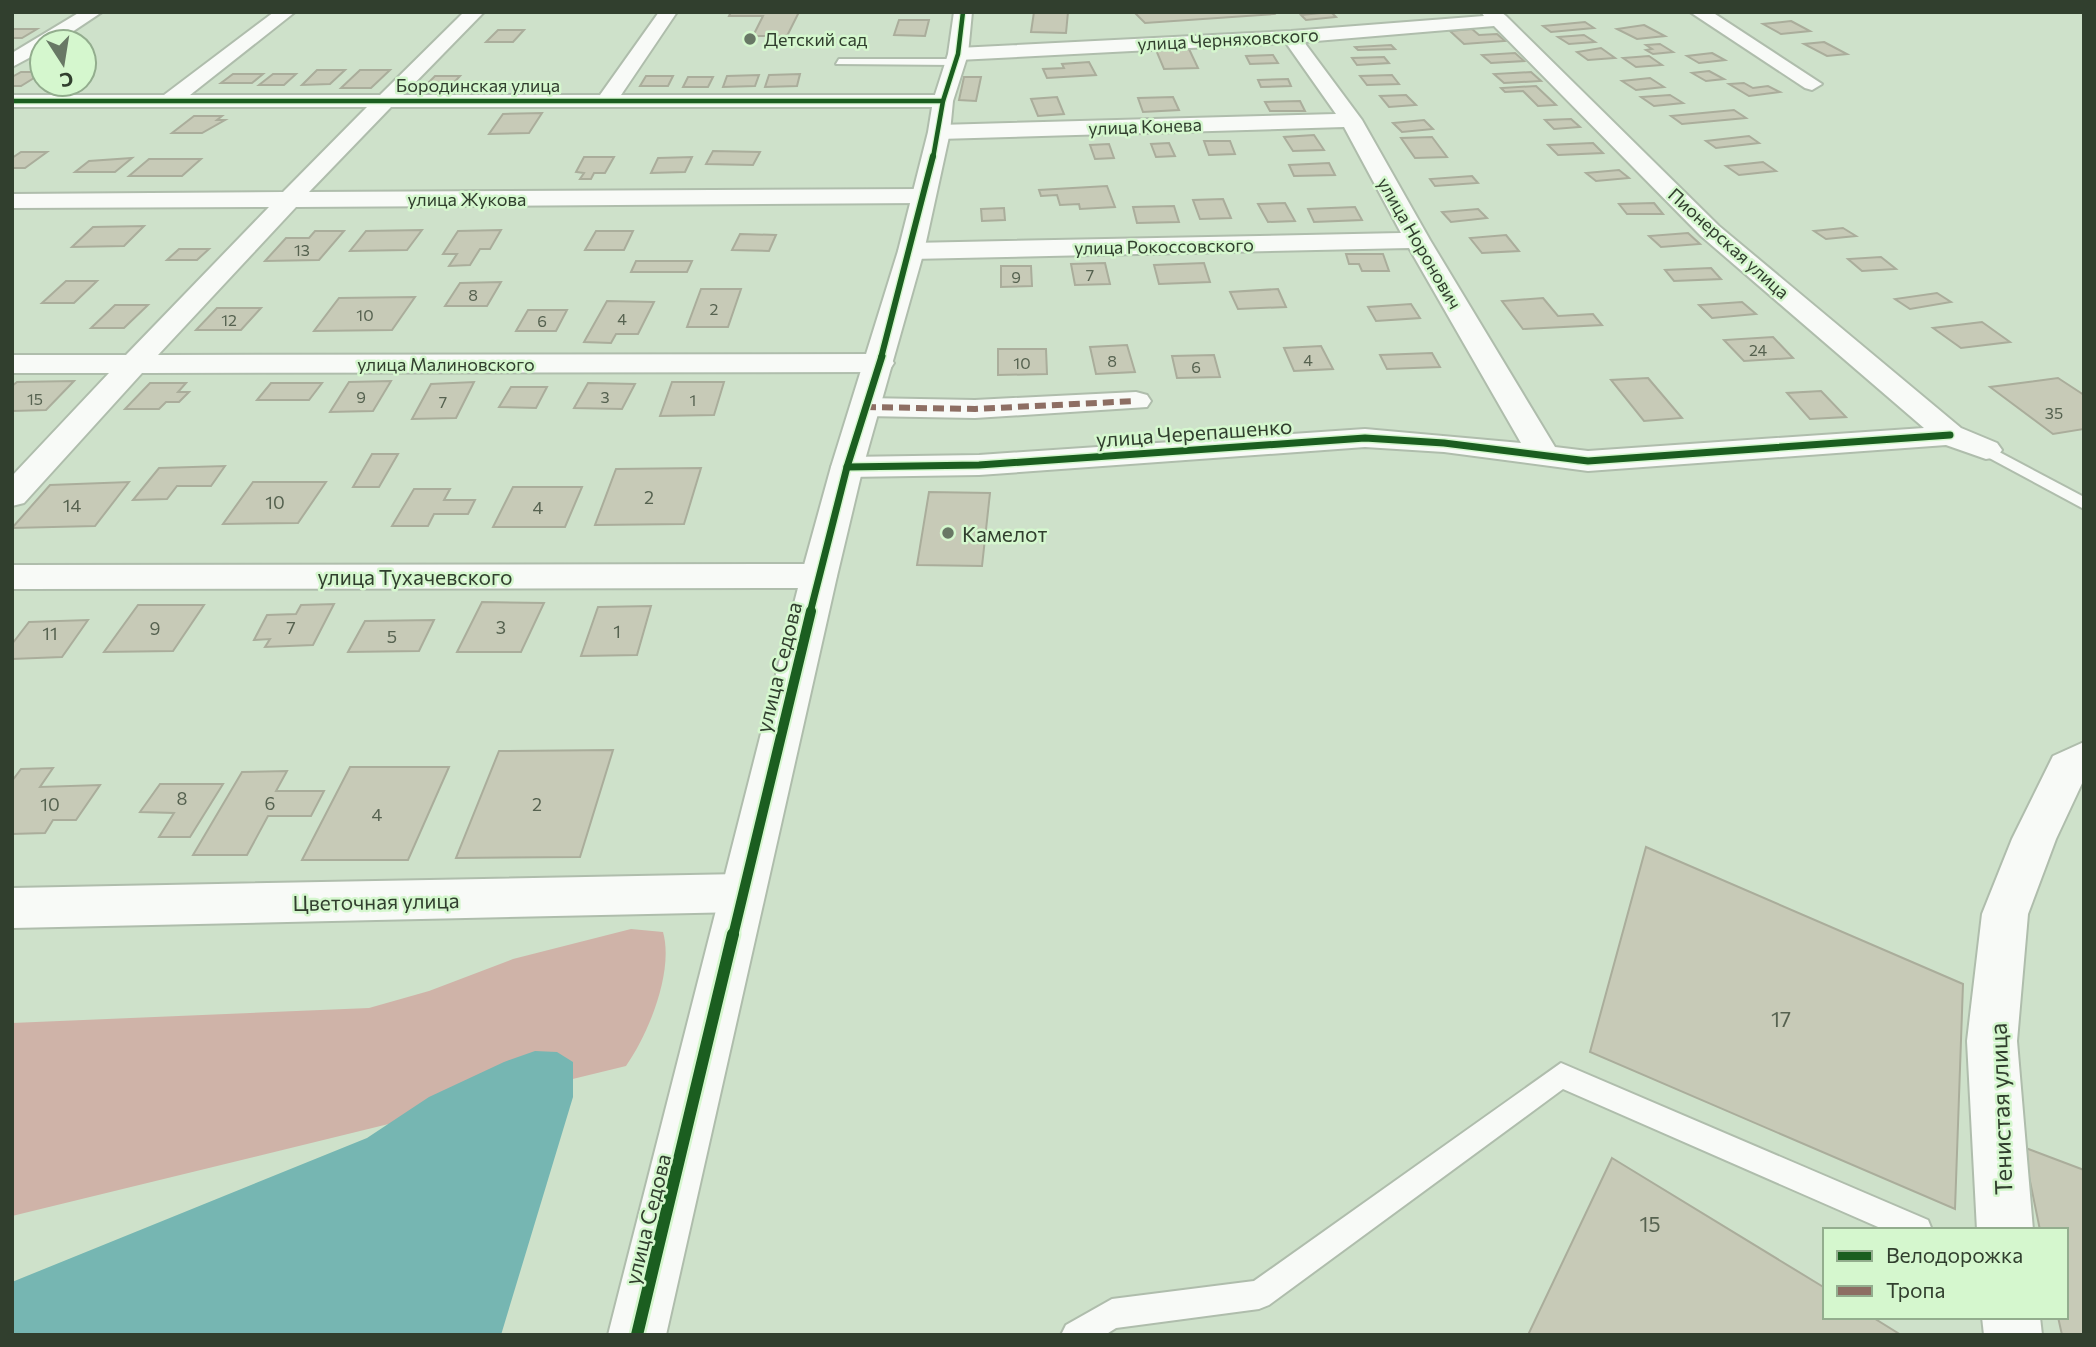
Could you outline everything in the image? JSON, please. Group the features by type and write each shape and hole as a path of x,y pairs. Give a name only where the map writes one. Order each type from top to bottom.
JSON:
{"street":[{"path":"67,28 93,12"},
{"path":"169,101 286,12"},
{"path":"12,496 289,200 475,12"},
{"path":"606,101 668,12"},
{"name":"улица Седова","path":"637,1335 819,576 847,467 911,251 956,58 963,12"},
{"path":"1699,12 1812,84"},
{"name":"улица Черняховского","path":"956,58 1291,37 1495,16"},
{"name":"Пионерская улица","path":"1495,16 1710,231 1950,435 1986,450"},
{"name":"улица Норонович","path":"1291,37 1351,120 1417,240 1544,455"},
{"path":"12,61 28,52"},
{"name":"Бородинская улица","path":"12,100 606,101 941,117"},
{"name":"улица Конева","path":"941,117 1351,120"},
{"name":"улица Жукова","path":"12,201 922,196"},
{"name":"улица Рокоссовского","path":"911,251 1417,240"},
{"name":"улица Малиновского","path":"12,364 880,363"},
{"name":"улица Черепашенко","path":"865,407 975,409 1136,401"},
{"name":"улица Черепашенко","path":"847,467 979,465 1365,438 1588,461 1872,443 1950,435"},
{"name":"улица Тухачевского","path":"12,577 819,576"},
{"name":"Тенистая улица","path":"2006,1228 1992,1041 2005,914 2034,839 2068,768 2084,758"},
{"name":"Цветочная улица","path":"12,908 741,893"}],"lane":[{"path":"839,62 956,58"},
{"path":"1986,450 2084,504"},
{"path":"1076,1335 1112,1314 1259,1295 1562,1075 1913,1228"}],"shaded area":[{"path":"631,929 663,932 666,948 662,983 651,1019 626,1066 12,1216 12,1023 369,1008 429,991 513,959"}],"water":[{"path":"535,1051 557,1052 573,1062 573,1097 501,1335 12,1335 12,1282 367,1138 429,1097 504,1062"}],"building":[{"path":"731,12 799,12 787,36 753,36 763,16 729,16"},
{"path":"1034,12 1068,12 1066,33 1031,32"},
{"path":"1134,12 1272,12 1274,14 1145,23"},
{"path":"1331,12 1336,17 1306,20 1301,15"},
{"path":"899,20 929,20 925,36 894,35"},
{"path":"1791,21 1810,31 1781,34 1763,24"},
{"path":"1585,22 1594,28 1551,32 1543,26"},
{"path":"1644,25 1665,36 1637,39 1617,29"},
{"path":"12,29 28,29 28,34 22,38 12,38"},
{"path":"1472,29 1479,35 1497,34 1505,41 1464,44 1450,31"},
{"path":"498,30 524,30 513,42 486,42"},
{"path":"1584,35 1595,42 1569,44 1558,37"},
{"path":"1824,42 1847,54 1827,56 1804,44"},
{"path":"1660,44 1673,52 1653,54 1646,50 1652,49 1646,45"},
{"path":"1391,45 1395,49 1358,50 1355,47"},
{"path":"1601,48 1615,58 1588,60 1577,52"},
{"path":"1189,49 1198,68 1164,69 1156,50"},
{"path":"1515,53 1524,61 1491,63 1482,55"},
{"path":"1712,53 1725,60 1699,63 1687,56"},
{"path":"1273,55 1278,63 1250,64 1246,56"},
{"path":"1649,56 1662,65 1636,67 1623,58"},
{"path":"1384,57 1389,63 1357,65 1352,58"},
{"path":"1089,62 1096,75 1047,78 1043,69 1064,68 1062,64"},
{"path":"317,70 345,70 330,84 302,85"},
{"path":"360,70 390,70 371,88 341,88"},
{"path":"1709,71 1724,79 1706,81 1692,73"},
{"path":"28,72 28,82 21,86 12,86 12,77"},
{"path":"1531,72 1541,81 1504,83 1494,74"},
{"path":"233,74 263,74 252,83 221,83"},
{"path":"273,74 296,74 284,85 259,85"},
{"path":"800,74 797,86 765,87 769,75"},
{"path":"759,75 755,86 723,87 727,76"},
{"path":"1392,75 1399,84 1367,85 1360,76"},
{"path":"435,76 460,76 450,87 425,86"},
{"path":"646,76 673,76 668,86 640,86"},
{"path":"688,77 713,77 708,87 683,87"},
{"path":"964,77 981,77 976,101 959,100"},
{"path":"1650,78 1664,87 1636,90 1622,81"},
{"path":"1288,79 1291,86 1261,87 1258,80"},
{"path":"1744,83 1753,88 1768,86 1780,92 1749,96 1729,84"},
{"path":"1536,86 1556,105 1538,106 1523,91 1505,92 1501,88"},
{"path":"1406,95 1416,105 1389,107 1380,96"},
{"path":"1670,95 1683,103 1654,106 1641,97"},
{"path":"1057,97 1064,114 1038,116 1031,99"},
{"path":"1173,97 1179,110 1143,112 1138,98"},
{"path":"1300,101 1305,111 1270,111 1265,102"},
{"path":"1734,110 1746,118 1682,124 1671,116"},
{"path":"542,113 529,133 489,134 503,114"},
{"path":"194,116 222,116 217,120 225,120 202,133 172,133"},
{"path":"1571,119 1580,127 1554,129 1545,120"},
{"path":"1424,120 1433,129 1402,132 1393,123"},
{"path":"1314,135 1324,150 1293,151 1284,137"},
{"path":"1749,136 1759,143 1716,148 1706,141"},
{"path":"1432,137 1447,157 1415,158 1401,138"},
{"path":"1204,141 1230,141 1235,154 1209,155"},
{"path":"1169,143 1175,156 1156,157 1151,144"},
{"path":"1593,143 1603,153 1558,155 1548,145"},
{"path":"1109,144 1114,158 1095,159 1090,145"},
{"path":"713,151 760,152 753,165 706,164"},
{"path":"21,152 47,152 25,168 12,168 12,158"},
{"path":"584,157 614,157 605,173 594,173 591,179 580,179 584,173 576,172"},
{"path":"692,157 685,172 651,173 658,158"},
{"path":"132,158 115,172 75,172 89,161"},
{"path":"149,159 201,159 182,176 129,176"},
{"path":"1763,162 1776,171 1739,175 1726,166"},
{"path":"1329,163 1335,175 1294,176 1289,165"},
{"path":"1619,170 1629,178 1596,181 1586,173"},
{"path":"1472,176 1478,183 1435,186 1430,179"},
{"path":"1107,186 1115,207 1080,209 1079,204 1060,205 1057,195 1041,196 1039,190"},
{"path":"1223,199 1231,218 1200,219 1193,200"},
{"path":"1285,203 1295,221 1268,222 1258,204"},
{"path":"1654,203 1663,214 1627,214 1619,204"},
{"path":"1174,206 1179,222 1137,223 1133,207"},
{"path":"1355,207 1362,220 1314,222 1308,209"},
{"path":"1004,208 1005,220 982,221 981,209"},
{"path":"1478,209 1487,218 1451,222 1442,212"},
{"path":"144,226 124,246 72,247 93,227"},
{"path":"1843,228 1856,236 1826,239 1814,231"},
{"path":"422,230 407,250 350,251 366,231"},
{"path":"501,230 490,249 480,249 470,265 449,266 457,254 443,254 458,231"},
{"path":"315,231 344,231 319,260 265,261 286,238 309,238"},
{"path":"596,231 633,231 624,250 585,250"},
{"path":"1688,233 1700,244 1661,247 1649,236"},
{"path":"740,234 776,235 769,251 732,250"},
{"path":"1506,235 1519,251 1482,253 1470,238"},
{"path":"179,249 209,249 197,260 167,260"},
{"path":"1346,254 1383,254 1389,271 1362,271 1359,264 1349,264"},
{"path":"1881,257 1896,269 1862,271 1848,259"},
{"path":"636,261 692,261 687,272 631,272"},
{"path":"1105,263 1110,284 1075,285 1071,264"},
{"path":"1204,263 1210,282 1159,284 1154,265"},
{"path":"1001,266 1031,266 1032,286 1001,287"},
{"path":"1711,268 1721,279 1674,281 1665,270"},
{"path":"66,281 97,281 74,303 42,303"},
{"path":"501,282 487,306 445,306 460,283"},
{"path":"701,289 741,289 728,327 687,327"},
{"path":"1278,289 1286,307 1238,309 1230,292"},
{"path":"1937,293 1951,302 1910,309 1895,299"},
{"path":"415,297 392,330 314,331 339,298"},
{"path":"1543,298 1558,316 1593,314 1602,325 1523,329 1502,301"},
{"path":"607,301 654,302 638,334 616,334 611,343 584,342"},
{"path":"1742,302 1756,314 1712,318 1699,305"},
{"path":"1411,304 1420,318 1376,321 1368,307"},
{"path":"115,305 148,305 124,328 91,328"},
{"path":"217,308 261,308 241,330 196,330"},
{"path":"528,310 567,310 556,331 516,331"},
{"path":"1982,322 2010,342 1961,348 1933,328"},
{"path":"1773,337 1793,358 1744,361 1724,340"},
{"path":"1127,345 1135,372 1096,374 1090,347"},
{"path":"1321,346 1333,369 1294,371 1284,348"},
{"path":"998,349 1046,349 1047,374 998,375"},
{"path":"1432,353 1440,367 1387,369 1380,355"},
{"path":"1214,355 1220,377 1177,378 1172,356"},
{"path":"1648,378 1682,418 1644,421 1611,380"},
{"path":"2058,378 2084,395 2084,429 2053,434 1990,387"},
{"path":"74,381 46,410 12,411 12,386 17,382"},
{"path":"391,381 373,411 330,412 349,382"},
{"path":"474,382 456,418 412,419 431,384"},
{"path":"672,382 724,382 714,415 660,416"},
{"path":"150,383 186,383 178,392 189,392 179,402 166,402 159,409 125,409"},
{"path":"271,383 322,383 309,400 257,400"},
{"path":"588,383 635,384 622,409 574,408"},
{"path":"511,387 547,387 536,408 499,407"},
{"path":"1821,391 1846,417 1810,419 1787,393"},
{"path":"372,454 398,454 379,487 353,487"},
{"path":"225,466 211,486 177,486 167,499 133,500 159,468"},
{"path":"701,468 684,524 595,525 616,469"},
{"path":"129,482 95,526 12,528 50,485"},
{"path":"253,482 326,482 298,523 223,524"},
{"path":"513,487 582,487 565,527 493,527"},
{"path":"414,489 450,489 444,500 475,500 468,514 434,514 428,526 392,526"},
{"path":"929,492 990,493 982,566 917,565"},
{"path":"482,602 544,603 521,652 457,652"},
{"path":"334,604 313,645 265,647 270,639 254,640 267,615 296,614 301,605"},
{"path":"138,605 204,605 173,651 104,652"},
{"path":"651,606 637,655 581,656 598,607"},
{"path":"88,620 62,657 12,659 12,644 29,622"},
{"path":"434,620 419,651 348,652 365,621"},
{"path":"613,750 580,857 456,858 499,751"},
{"path":"350,767 449,767 408,860 302,860"},
{"path":"53,768 40,787 100,785 76,820 53,820 45,833 12,834 12,781 21,769"},
{"path":"287,771 276,791 324,791 311,816 268,816 247,855 193,855 242,772"},
{"path":"160,784 223,784 190,837 159,837 174,813 140,812"},
{"path":"1646,847 1963,984 1955,1209 1590,1052"},
{"path":"2023,1147 2084,1170 2084,1335 2062,1335 2058,1319 2068,1319 2068,1228 2040,1228"},
{"path":"1612,1158 1823,1287 1823,1319 1875,1319 1901,1335 1528,1335"}],"marked path":[{"path":"865,407 975,409 1136,401"}],"cycle path":[{"path":"637,1335 819,576 847,467 911,251 939,132 943,101 958,54 963,12"},
{"path":"12,101 943,101"},
{"path":"847,467 979,465 1365,438 1444,443 1588,461 1872,443 1950,435"}],"place":[{"name":"Детский сад","path":"750,39"},
{"name":"Камелот","path":"948,533"}]}
